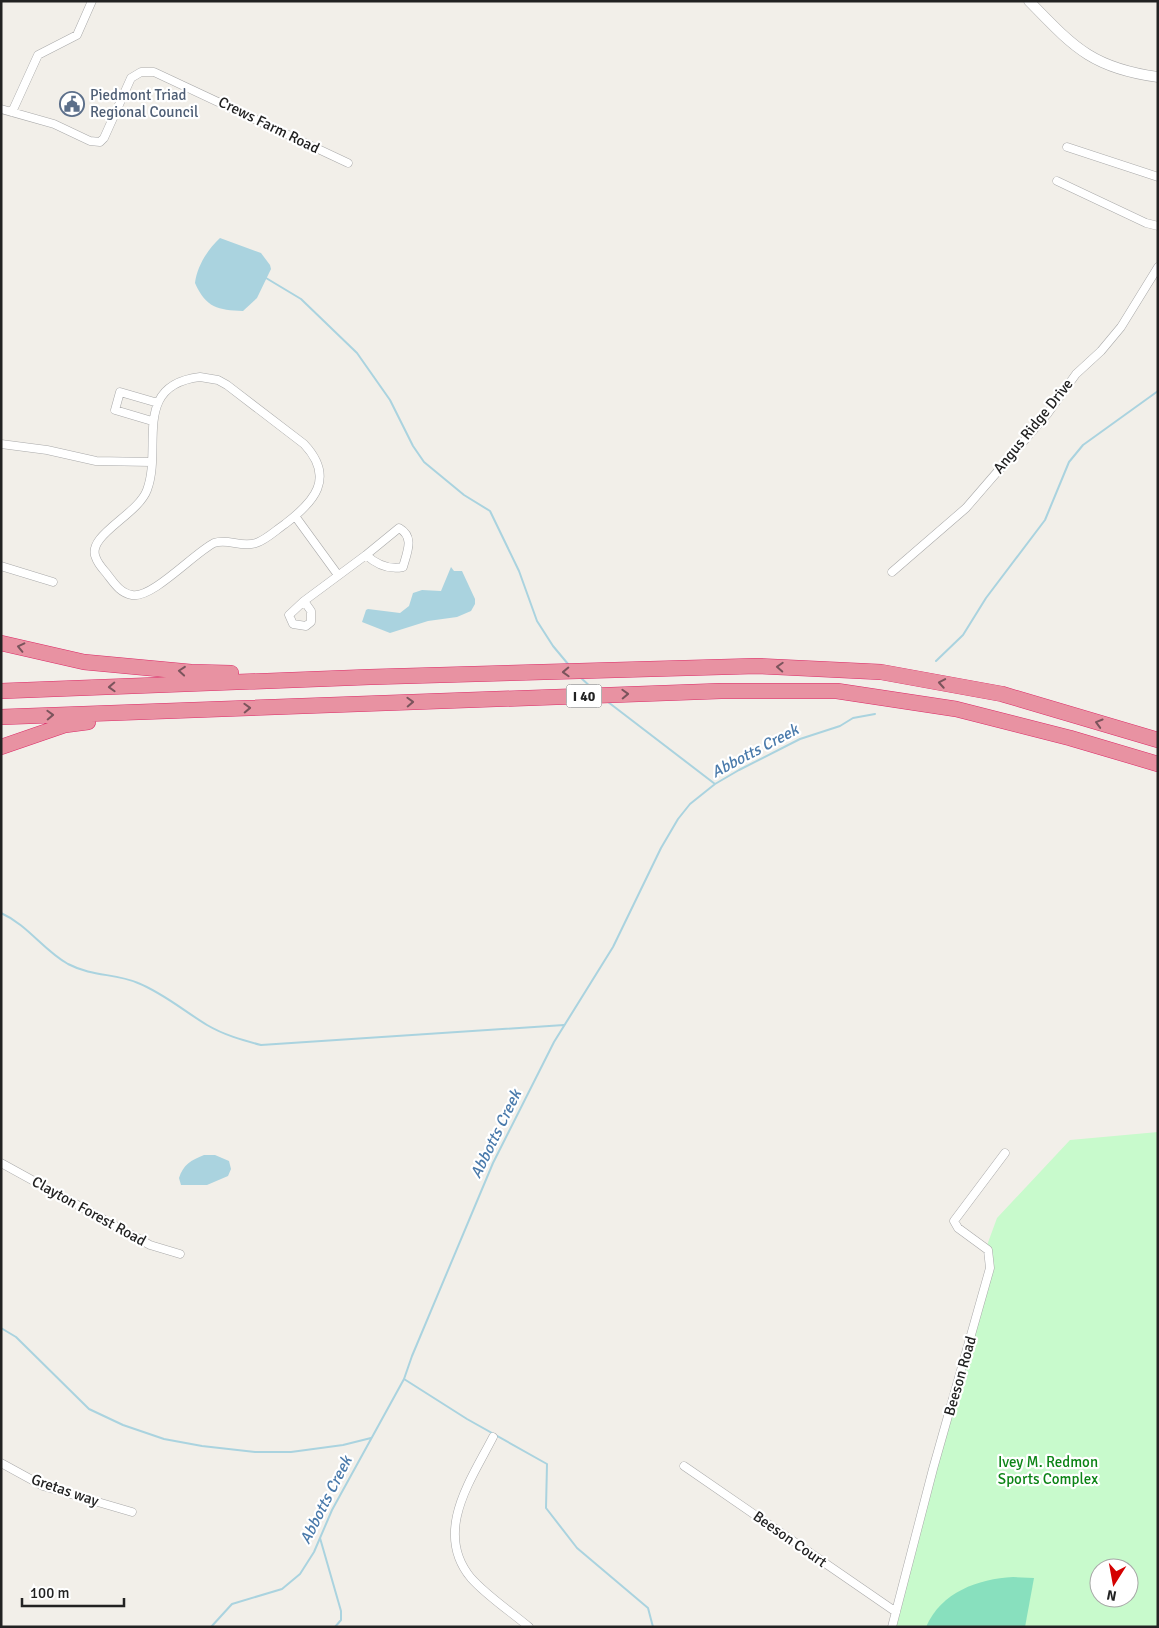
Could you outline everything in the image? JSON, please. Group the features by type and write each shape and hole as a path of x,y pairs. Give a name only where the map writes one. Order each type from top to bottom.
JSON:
{"highway":[{"path":"1,643 84,662 191,672 370,677"},
{"name":"I 40","path":"1,691 370,677 757,666 881,672 1002,694 1158,740"},
{"name":"I 40","path":"1,716 721,691 837,691 956,709 1070,738 1158,764"},
{"path":"1,747 65,725 137,716 219,709"}],"street":[{"path":"12,112 38,55 77,35 92,1"},
{"path":"1029,1 1058,33 1099,61 1125,71 1158,77"},
{"name":"Crews Farm Road","path":"1,109 33,116 90,141 100,142 104,138 131,78 141,72 154,72 348,163"},
{"path":"1068,147 1158,178"},
{"path":"1057,181 1146,223 1158,226"},
{"name":"Angus Ridge Drive","path":"892,572 966,508 1048,413 1076,374 1101,351 1121,327 1158,267"},
{"path":"200,377 210,378 227,385 304,444 315,459 319,476 318,485 311,501 295,516 257,543 246,545 224,541 214,543 146,593 130,595 118,588 96,559 94,546 100,537 132,512 144,497 150,479 152,421 158,403 166,391 181,381 200,377"},
{"path":"152,421 115,410 120,392 158,403"},
{"path":"1,444 47,450 96,461 151,462"},
{"path":"295,516 338,574"},
{"path":"304,601 399,528 408,536 408,549 403,567 385,566 372,561 366,555"},
{"path":"1,566 53,582"},
{"name":"Beeson Road","path":"892,1627 933,1468 990,1268 988,1250 958,1228 954,1221 1005,1153"},
{"name":"Clayton Forest Road","path":"1,1163 150,1245 180,1254"},
{"path":"493,1438 457,1512 455,1542 462,1565 471,1578 529,1627"},
{"name":"Gretas way","path":"1,1463 43,1486 132,1512"},
{"name":"Beeson Court","path":"684,1466 896,1612"}],"green space":[{"name":"Ivey M. Redmon Sports Complex","path":"1158,1132 1158,1627 892,1627 990,1268 986,1248 997,1218 1070,1140"},
{"path":"1013,1577 1034,1578 1025,1627 926,1627 941,1605 951,1596 974,1584"}],"water":[{"path":"220,238 261,253 270,265 271,269 257,298 243,311 227,310 208,303 195,283 198,270 204,258"},
{"path":"451,567 454,571 462,571 475,599 475,604 471,611 457,617 428,621 390,633 362,622 368,609 400,613 409,606 413,593 422,590 441,591"},
{"path":"204,1155 215,1155 229,1161 231,1169 228,1176 207,1185 181,1185 179,1178 185,1166"}],"waterway":[{"path":"266,278 301,299 357,353 390,400 413,446 424,462 464,495 490,511 519,571 537,621 553,646 568,664"},
{"name":"Abbotts Creek","path":"936,661 963,635 986,598 1045,520 1069,462 1083,445 1158,391"},
{"path":"580,677 593,689"},
{"path":"608,702 715,784"},
{"name":"Abbotts Creek","path":"211,1627 232,1604 282,1589 300,1574 314,1552 332,1510 404,1379 493,1163 554,1042 613,947 661,848 678,819 690,804 715,784 739,770 800,739 840,726 853,718 875,714"},
{"path":"1,913 19,924 68,964 86,971 138,983 165,997 213,1029 261,1045 564,1025"},
{"path":"1,1328 16,1337 89,1409 123,1425 164,1439 202,1446 255,1452 291,1452 343,1445 371,1438"},
{"path":"404,1379 467,1419 547,1464 546,1508 577,1548 648,1608 653,1627"},
{"path":"320,1538 341,1611 341,1620 335,1627"}],"place":[{"name":"Piedmont Triad Regional Council","path":"72,104"}]}
